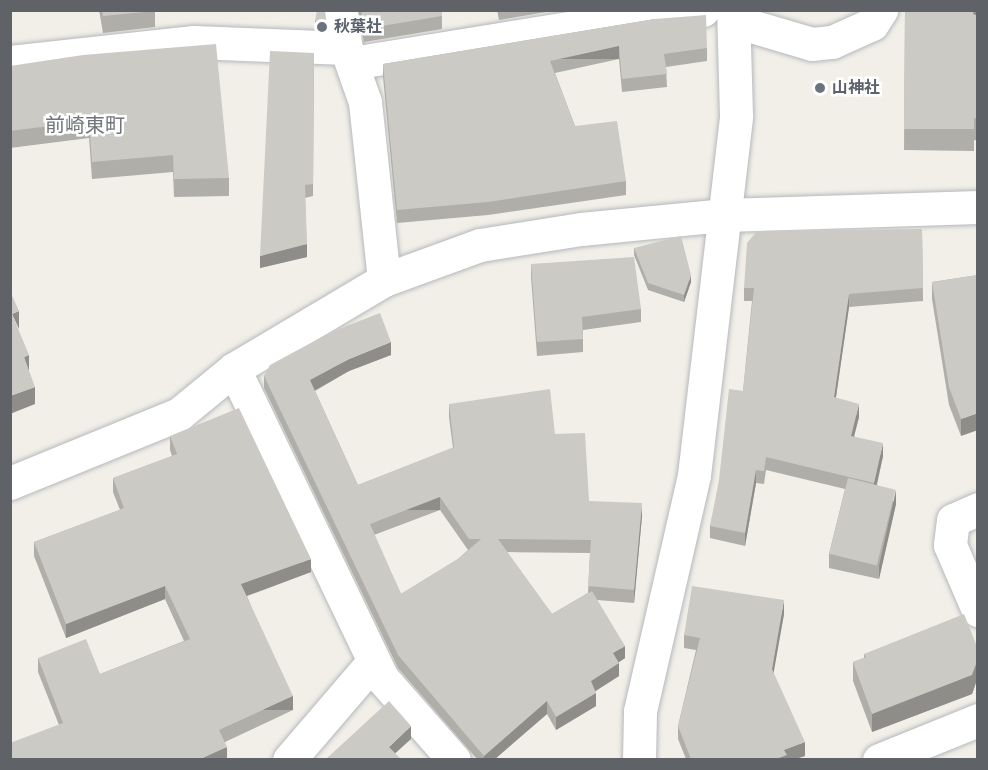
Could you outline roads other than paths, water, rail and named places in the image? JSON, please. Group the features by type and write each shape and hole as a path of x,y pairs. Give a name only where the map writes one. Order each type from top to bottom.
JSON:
{"street":[{"path":"341,10 349,56 365,102 384,280"},
{"path":"10,62 194,42 349,56 653,14 703,10"},
{"path":"639,759 640,711 694,475 736,115 733,16 812,44 832,42 872,24 881,10"},
{"path":"10,483 179,414 234,369 384,280 480,245 580,229 725,215 978,207"},
{"path":"234,369 382,678 454,759"},
{"path":"978,509 953,520 950,545 978,610"},
{"path":"289,759 373,662"},
{"path":"879,759 978,720"}],"place":[{"name":"秋葉社","path":"322,27"},
{"name":"山神社","path":"820,88"}],"district":[{"name":"前崎東町","path":"85,126"}]}
